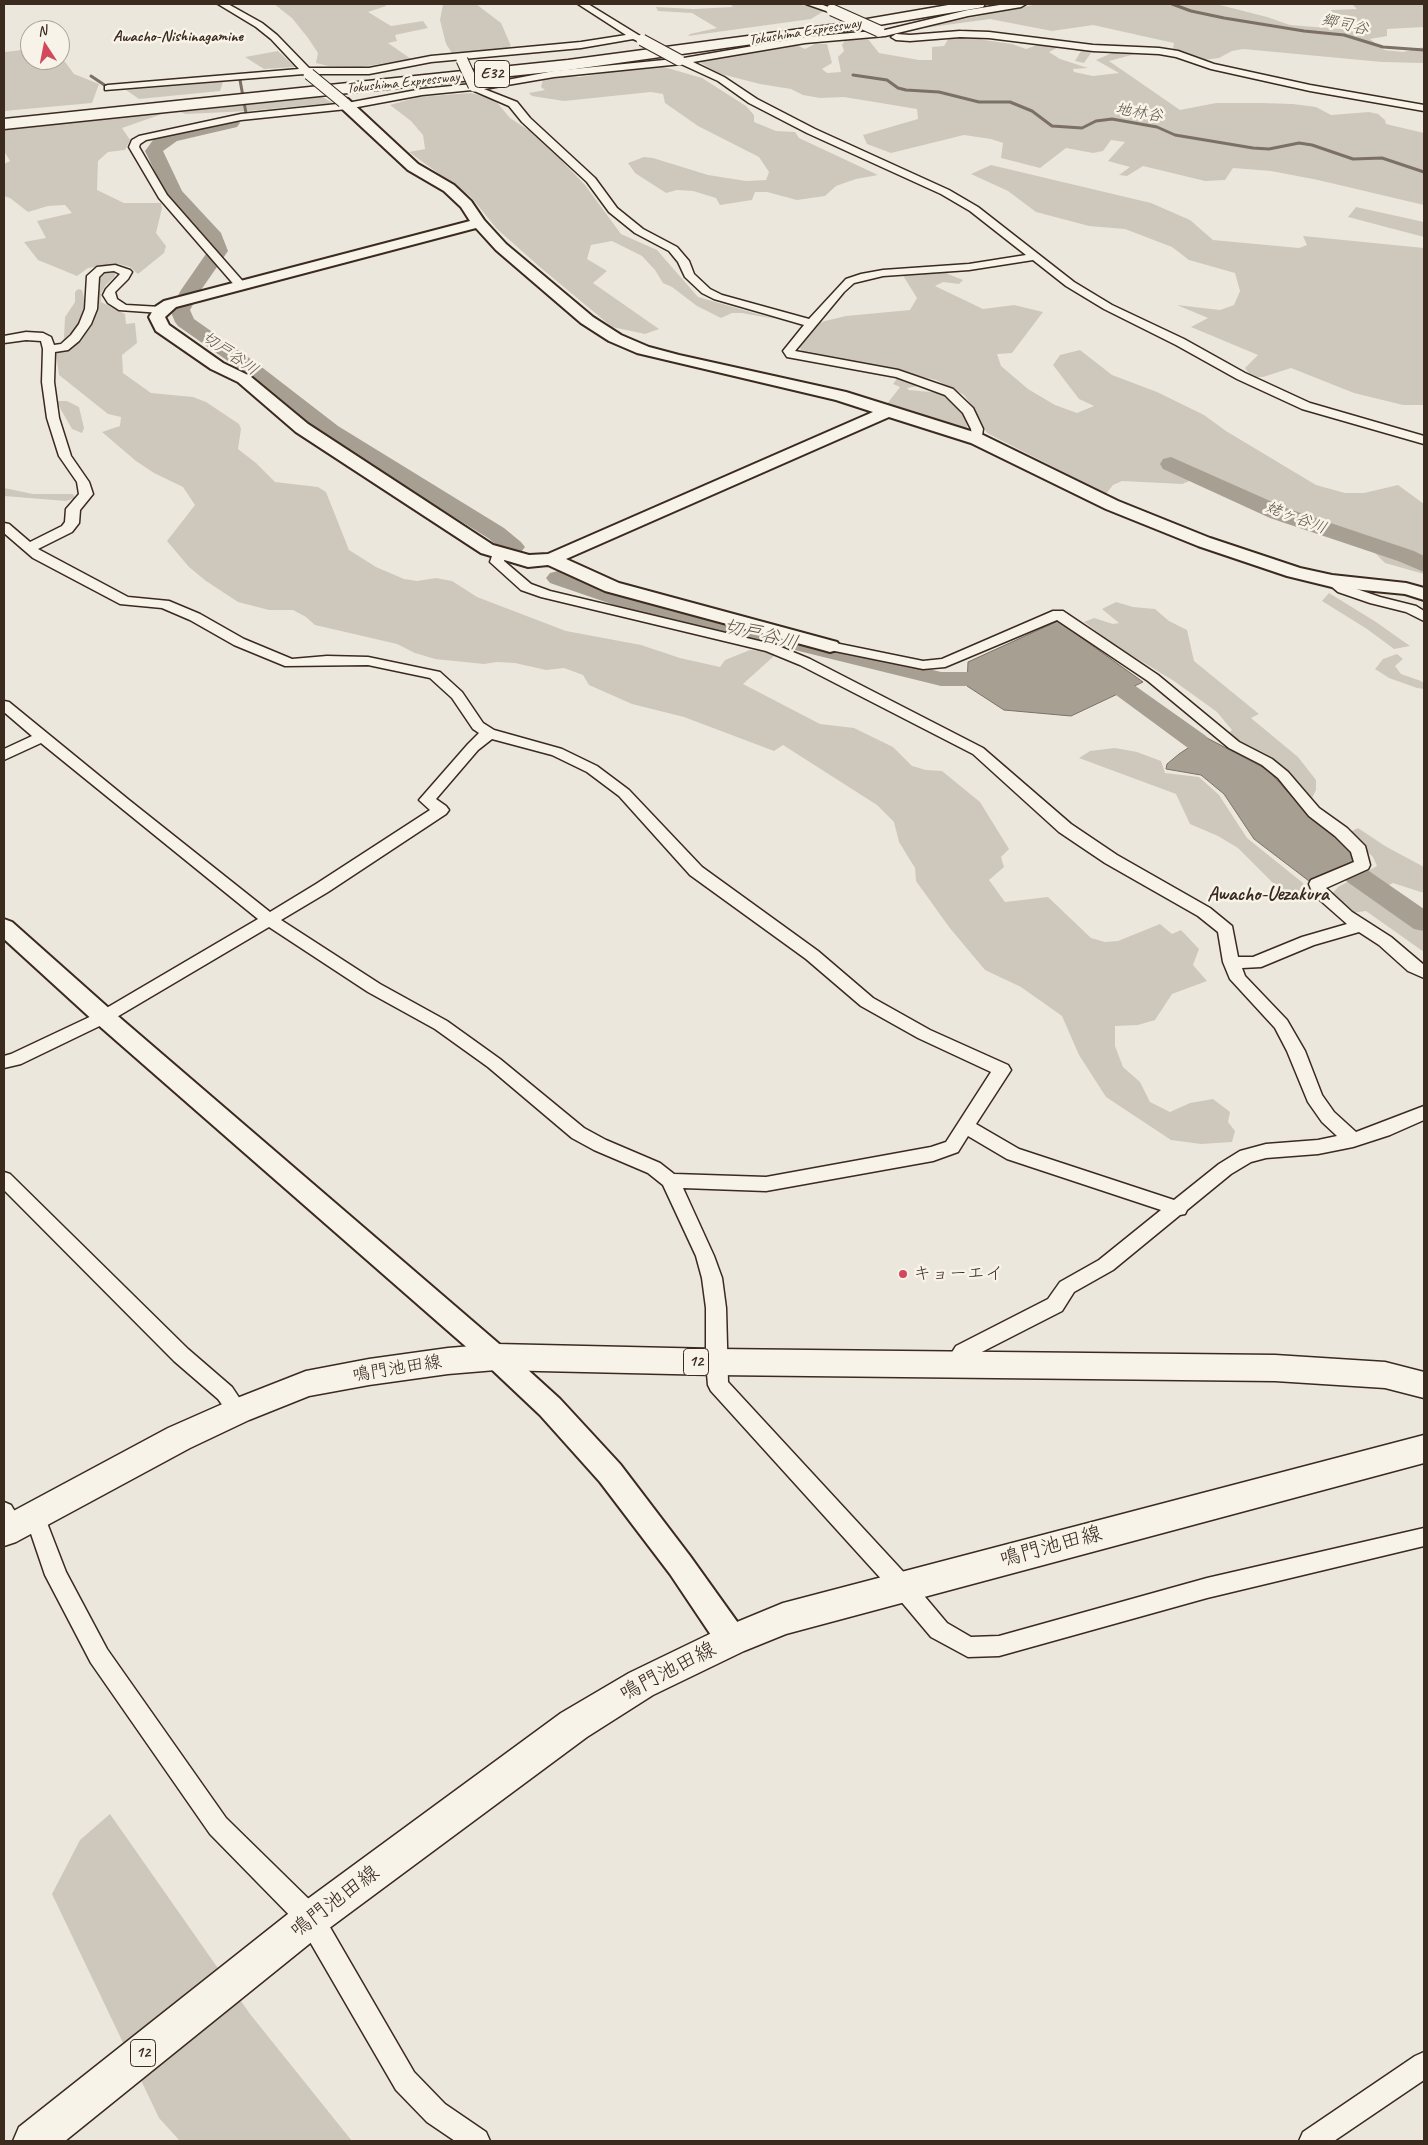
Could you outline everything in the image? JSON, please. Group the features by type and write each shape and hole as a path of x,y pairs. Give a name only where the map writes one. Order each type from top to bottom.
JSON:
{"main road":[{"name":"Tokushima Expressway","path":"4,117 299,88 563,58 828,23 940,4"},
{"name":"Tokushima Expressway","path":"4,124 568,65 829,29 978,4"},
{"name":"鳴門池田線","path":"14,1521 238,1411 315,1383 378,1370 448,1361 496,1357 716,1362 1275,1368 1385,1375 1424,1384"},
{"name":"鳴門池田線","path":"33,2141 311,1919 574,1725 640,1684 732,1640 784,1619 902,1586 1424,1449"}],"street":[{"path":"222,4 259,25 307,72 345,104 413,167 450,188 502,247 580,314 616,338 643,350 677,359 840,396 977,439 1112,505 1213,545 1294,572 1332,581 1397,588 1424,594"},
{"path":"582,4 638,38 721,80 753,100 811,131 944,192 974,209 1033,257 1070,284 1108,308 1180,342 1278,395 1306,406 1424,440"},
{"path":"811,4 832,10 882,32 910,38 990,34 1093,48 1159,51 1178,54 1211,66 1310,88 1424,108"},
{"path":"241,286 163,196 134,147 136,142 142,138 241,117 422,92 475,87 554,74 681,60 805,40 882,32 1021,4"},
{"path":"108,88 307,72 369,71 415,62 462,59 638,38"},
{"path":"462,59 475,87 513,104 526,120 591,180 613,210 639,231 673,249 683,261 688,275 706,290 718,297 813,324"},
{"path":"479,223 170,304 161,310 157,317 162,328 217,366 244,380 302,428 487,549 528,560 551,559 890,411"},
{"path":"977,439 977,429 969,411 949,392 898,374 791,354 789,350 840,290 850,281 865,276 901,271 969,267 1033,257"},
{"path":"49,349 64,347 75,338 85,324 90,309 93,276 101,270 116,268 126,272 124,277 110,291 109,295 112,301 123,308 161,310"},
{"path":"4,339 26,336 43,337 47,340 49,349 48,382 53,418 65,456 83,482 86,494 73,508 72,523 67,529 29,548"},
{"path":"4,527 38,555 125,601 164,604 196,617 239,642 290,663 328,660 368,661 435,675 457,695 478,726 489,733 557,752 592,769 624,793 696,871 812,955 867,1002 924,1034 1002,1070 952,1147 923,1156 766,1184 670,1182"},
{"path":"499,553 497,562 526,587 546,594 771,648 813,666 978,751 1065,828 1111,859 1204,912 1226,930 1230,962 1238,979 1281,1024 1296,1051 1314,1098 1328,1117 1353,1140"},
{"path":"551,559 612,587 830,646 923,665 945,663 1058,614 1153,678 1234,745 1267,762 1283,775 1314,812 1341,832 1359,850 1362,865 1317,884 1319,890 1346,916 1385,941 1414,967 1424,972"},
{"path":"1332,581 1343,589 1411,610 1424,617"},
{"path":"4,705 270,920 374,988 441,1025 494,1063 578,1132 600,1145 654,1168 670,1182 706,1256 712,1278 716,1308 718,1384 902,1586 939,1630 968,1647 999,1646 1207,1588 1424,1537"},
{"path":"4,1062 15,1060 104,1017 270,920 441,810 427,800 473,747 489,733"},
{"path":"4,755 42,737"},
{"path":"1230,962 1255,963 1308,941 1362,926"},
{"path":"4,927 104,1017 496,1357 550,1407 610,1473 680,1564 732,1640"},
{"path":"954,1365 963,1352 1055,1305 1067,1287 1106,1265 1178,1209 1225,1168 1246,1156 1266,1151 1318,1147 1353,1140 1384,1130 1424,1113"},
{"path":"965,1126 1012,1154 1126,1190 1178,1209"},
{"path":"4,1179 181,1355 225,1392 238,1411"},
{"path":"14,1521 56,1575 99,1656 218,1826 311,1919 405,2081 436,2113 477,2141"},
{"path":"1312,2141 1424,2065"}],"shaded area":[{"path":"274,4 385,4 386,6 368,12 391,26 423,21 428,28 395,35 397,41 388,43 411,59 361,67 328,66 316,63 318,53 308,38 292,18"},
{"path":"443,4 476,4 501,23 511,46 506,50 462,54 452,53 446,44 440,20"},
{"path":"730,4 799,4 824,11 811,19 688,36 717,28 692,13 658,11 656,7 693,9 733,7"},
{"path":"1038,4 1216,4 1290,25 1340,29 1331,10 1357,9 1352,4 1424,4 1424,27 1387,29 1387,36 1370,39 1384,50 1403,52 1424,47 1424,63 1382,62 1243,49 1232,51 1219,58 1203,60 1173,49 1174,43 1093,25 1052,31 990,19 909,30"},
{"path":"971,36 1012,44 1026,49 1043,43 1093,50 1084,63 1075,61 1081,51 1059,47 1049,52 1060,59 1088,68 1073,69 1074,72 1093,76 1119,73 1096,60 1112,53 1139,53 1109,61 1180,110 1216,103 1261,103 1316,107 1331,115 1369,112 1378,114 1385,120 1386,124 1424,133 1424,205 1271,171 1233,168 1225,180 1205,181 1143,166 1127,176 1119,175 1130,167 1108,161 1125,142 1111,140 1103,151 1093,153 1066,148 1040,168 1001,158 1003,143 991,139 964,135 891,153 867,144 863,135 918,119 917,109 844,97 820,98 803,95 791,89 760,84 717,73 698,61 794,44 805,49 815,44 827,44 832,63 822,69 827,73 841,72 838,57 844,51 842,45 845,40 868,39 879,53 919,60 932,60 932,47 944,46 949,38"},
{"path":"4,45 5,52 20,50 20,70 70,69 74,74 99,84 92,103 4,111"},
{"path":"278,51 295,67 264,69 245,57"},
{"path":"664,67 702,78 746,106 754,115 754,122 776,131 795,132 799,138 878,175 856,179 836,186 825,196 797,200 767,192 755,192 752,200 720,205 716,198 693,191 677,190 666,193 635,173 628,163 644,157 653,158 708,175 746,181 766,180 769,172 759,157 698,126 665,103 663,94 651,92 564,101 532,96 529,93 545,90 541,87 543,80 557,77 580,77 636,68"},
{"path":"223,82 220,91 139,99 126,90"},
{"path":"471,93 494,99 510,118 539,137 585,185 621,234 657,250 698,297 775,319 742,313 732,313 721,318 697,306 672,287 663,283 655,270 642,256 612,241 591,245 587,259 607,271 593,283 659,329 645,334 612,327 497,229 471,197 409,152 425,149 423,135 411,121 390,105 418,97"},
{"path":"322,97 333,103 248,111 186,114 180,112"},
{"path":"165,113 122,128 130,140 125,150 108,152 98,161 97,190 124,203 161,203 162,208 156,233 166,246 164,253 138,274 130,267 119,264 88,268 77,276 38,260 24,242 46,238 37,221 72,213 65,205 48,206 28,212 10,198 4,196 4,164 10,161 4,151 4,129"},
{"path":"991,165 1151,203 1190,220 1213,240 1299,248 1307,245 1303,236 1424,248 1424,405 1403,405 1354,393 1291,368 1263,377 1252,377 1245,368 1258,355 1191,327 1208,318 1177,305 1220,310 1234,305 1240,291 1235,273 1189,260 1172,247 1125,229 1089,226 1036,212 1008,191 971,174"},
{"path":"1356,207 1424,222 1424,237 1348,217"},
{"path":"946,271 948,274 963,280 959,284 943,282 935,286 983,309 1014,305 1043,312 1012,353 997,354 1001,366 1028,389 1055,405 1077,413 1094,406 1079,399 1053,365 1060,355 1080,350 1112,375 1157,392 1204,415 1226,431 1316,485 1345,493 1364,493 1398,485 1424,504 1424,574 1385,563 1369,547 1281,522 1205,475 1182,484 1122,481 1113,485 1106,494 987,433 978,419 968,421 967,428 887,404 900,387 893,384 898,377 924,385 907,388 909,390 941,393 963,413 976,411 964,395 936,380 854,361 802,353 799,345 820,323 825,321 846,316 910,310 917,298 902,274"},
{"path":"103,273 115,273 115,276 101,293 101,302 125,314 126,324 135,323 137,343 122,355 123,373 151,393 193,397 206,402 239,424 241,429 238,449 256,463 275,482 318,487 326,492 349,550 376,567 404,579 417,581 436,578 452,581 477,597 566,631 641,645 680,658 720,667 725,660 750,650 769,651 774,656 743,684 820,724 854,728 893,747 912,766 926,770 942,771 980,802 1009,849 1001,857 1004,867 989,880 1005,902 1048,897 1091,938 1105,942 1118,941 1160,924 1172,934 1181,930 1199,949 1193,965 1207,981 1172,994 1155,1020 1138,1025 1115,1026 1115,1046 1123,1067 1140,1082 1150,1102 1170,1112 1190,1103 1213,1099 1230,1112 1228,1122 1235,1131 1232,1142 1201,1144 1171,1140 1106,1097 1079,1055 1062,1016 1021,987 985,970 949,927 916,881 915,868 899,842 894,822 877,805 783,745 774,751 684,717 632,704 589,685 583,675 564,668 546,670 515,663 497,662 484,664 435,659 415,653 397,644 315,625 306,617 293,610 269,610 238,602 206,581 189,567 167,541 195,505 183,487 154,473 136,461 102,432 120,426 121,417 108,414 59,375 56,354 64,338 65,317 75,302 75,292 78,289 82,290 85,302 95,304 99,276"},
{"path":"56,401 67,401 79,407 84,428 82,433 72,429"},
{"path":"4,488 33,494 73,494 75,498 66,501 4,496"},
{"path":"1329,593 1410,646 1394,649 1367,629 1322,601"},
{"path":"1116,602 1133,607 1155,609 1169,621 1187,630 1194,661 1259,714 1251,718 1298,757 1316,780 1316,790 1310,802 1296,780 1270,759 1240,744 1228,734 1232,730 1217,712 1174,681 1113,644 1084,622 1094,618 1113,624 1119,623 1102,609"},
{"path":"1058,621 1143,682 1071,716 1004,710 967,686 968,662"},
{"path":"1397,654 1403,659 1395,666 1401,674 1421,681 1424,683 1424,689 1389,678 1375,669 1383,659"},
{"path":"1207,738 1268,770 1305,811 1352,852 1353,863 1309,881 1254,839 1224,794 1201,775 1166,769 1167,764 1179,754"},
{"path":"1115,748 1137,752 1161,761 1165,773 1199,777 1219,795 1247,838 1303,883 1305,891 1296,899 1286,896 1238,848 1218,836 1190,824 1176,794 1079,758 1090,751"},
{"path":"1358,828 1385,846 1424,867 1424,893 1393,883 1373,893 1424,928 1424,952 1366,911 1352,913 1332,894 1338,887 1377,866 1373,857 1348,833"},
{"path":"110,1814 250,2014 352,2141 180,2141 159,2118 52,1894 80,1840"}],"waterway":[{"name":"郷司谷","path":"1172,4 1191,11 1224,18 1304,31 1344,35 1383,47 1424,50"},
{"name":"地林谷","path":"853,75 887,80 898,88 906,90 939,92 979,102 1010,102 1032,111 1052,126 1082,128 1096,121 1112,119 1157,127 1175,135 1253,148 1269,149 1299,143 1312,145 1353,159 1382,158 1424,172"},
{"path":"91,76 106,86 113,86"},
{"path":"240,80 246,113"},
{"name":"切戸谷川","path":"231,123 171,137 159,144 154,151 174,193 214,237 218,251 191,290 180,310 185,322 252,369 330,431 496,533 513,547"},
{"name":"姥ヶ谷川","path":"1171,464 1278,513 1406,556 1424,565"},
{"name":"切戸谷川","path":"558,578 628,602 941,679 967,679"},
{"name":"切戸谷川","path":"1125,690 1197,742"},
{"name":"切戸谷川","path":"1356,875 1424,922"}],"place":[{"name":"キョーエイ","path":"903,1274"}],"district":[{"name":"Awacho-Nishinagamine","path":"178,37"},
{"name":"Awacho-Uezakura","path":"1268,895"}]}
